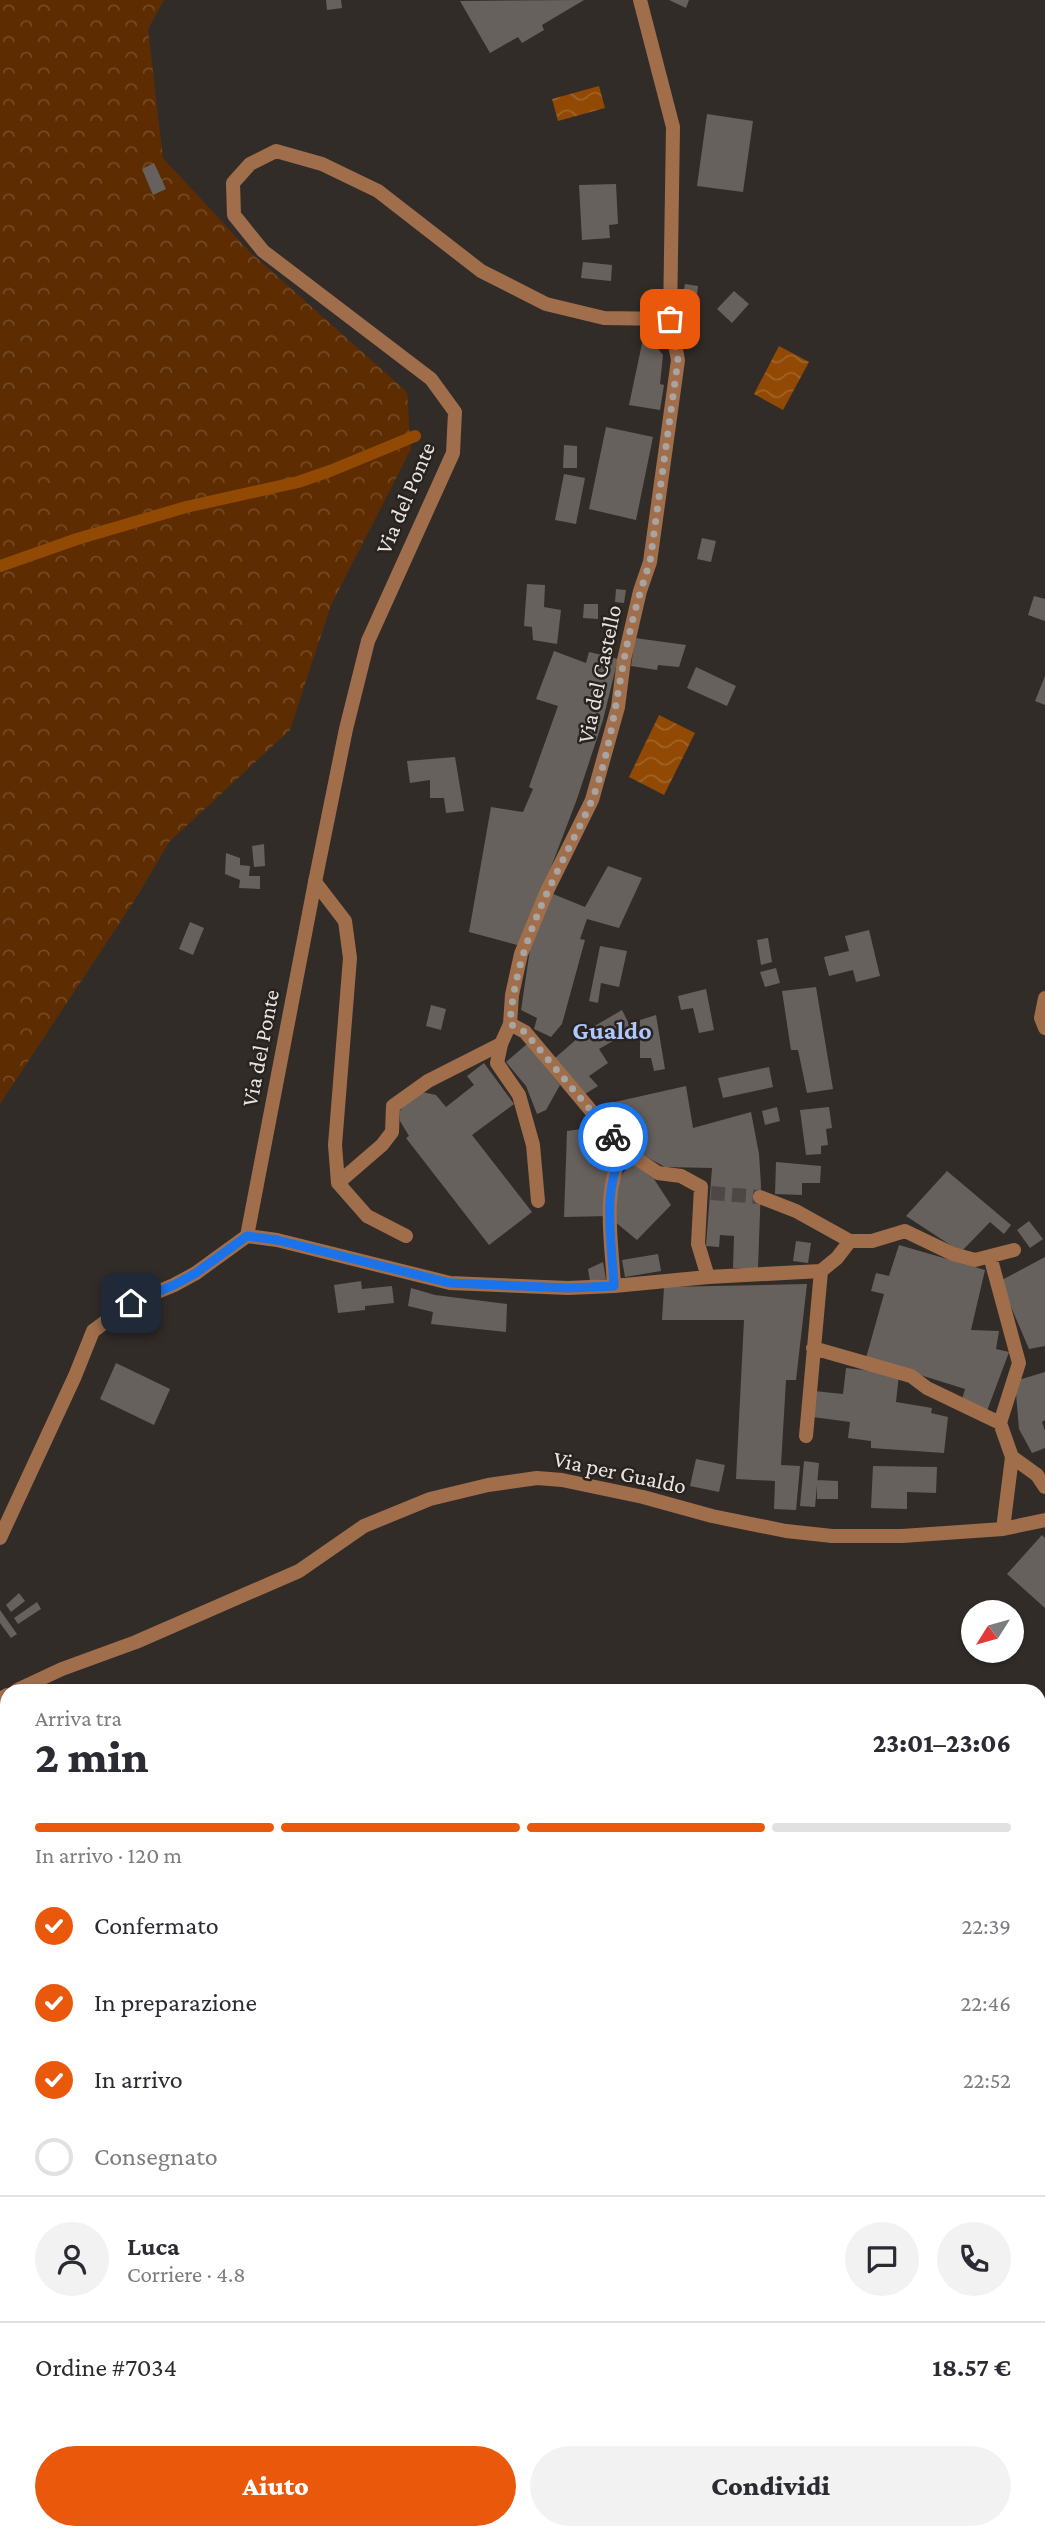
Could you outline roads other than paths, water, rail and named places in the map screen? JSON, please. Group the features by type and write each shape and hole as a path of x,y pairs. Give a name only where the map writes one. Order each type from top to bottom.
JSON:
{"street":[{"path":"640,0 673,127 670,319"},
{"name":"Via del Ponte","path":"247,1236 314,882 346,729 368,641 453,453 455,412 431,379 263,251 234,215 233,183 250,164 276,151 322,164 378,191 481,271 546,304 604,318 670,319"},
{"name":"Via del Castello","path":"501,1044 510,1024 512,995 521,954 547,891 592,800 618,707 624,660 640,591 650,562 678,360 670,319"},
{"path":"314,882 345,921 350,958 335,1145 338,1183 367,1216 406,1236"},
{"path":"1045,998 1041,1018 1045,1028"},
{"path":"510,1024 525,1032 624,1150 658,1173 681,1176 706,1190 698,1244 708,1277"},
{"path":"338,1183 382,1145 392,1132 393,1106 428,1081 501,1044"},
{"path":"501,1044 497,1063 519,1095 533,1145 538,1201"},
{"path":"614,1286 612,1177 624,1150"},
{"path":"761,1197 796,1211 850,1241 872,1241 905,1231 953,1254 975,1260 1014,1250"},
{"path":"0,1538 75,1377 93,1331 131,1303 196,1273 247,1236 290,1243 450,1283 568,1288 821,1271 837,1258 850,1241"},
{"path":"990,1256 1019,1363 1000,1423 1012,1457 1003,1530"},
{"path":"806,1436 821,1271"},
{"path":"813,1348 911,1376 927,1388 1000,1423"},
{"path":"1012,1457 1037,1475 1045,1487"},
{"name":"Via per Gualdo","path":"30,1684 62,1669 136,1642 299,1571 364,1526 430,1499 488,1485 537,1478 562,1479 712,1516 786,1531 832,1536 902,1536 1003,1530 1045,1520"}],"water":[{"path":"599,86 605,108 558,121 552,99"},
{"path":"779,346 809,362 783,410 754,394"},
{"path":"659,715 695,733 664,795 629,777"}],"waterway":[{"path":"0,566 77,539 186,507 298,482 415,436"}],"tunnel":[{"path":"711,1193 760,1197"}],"district":[{"name":"Gualdo","path":"612,1030"}]}
